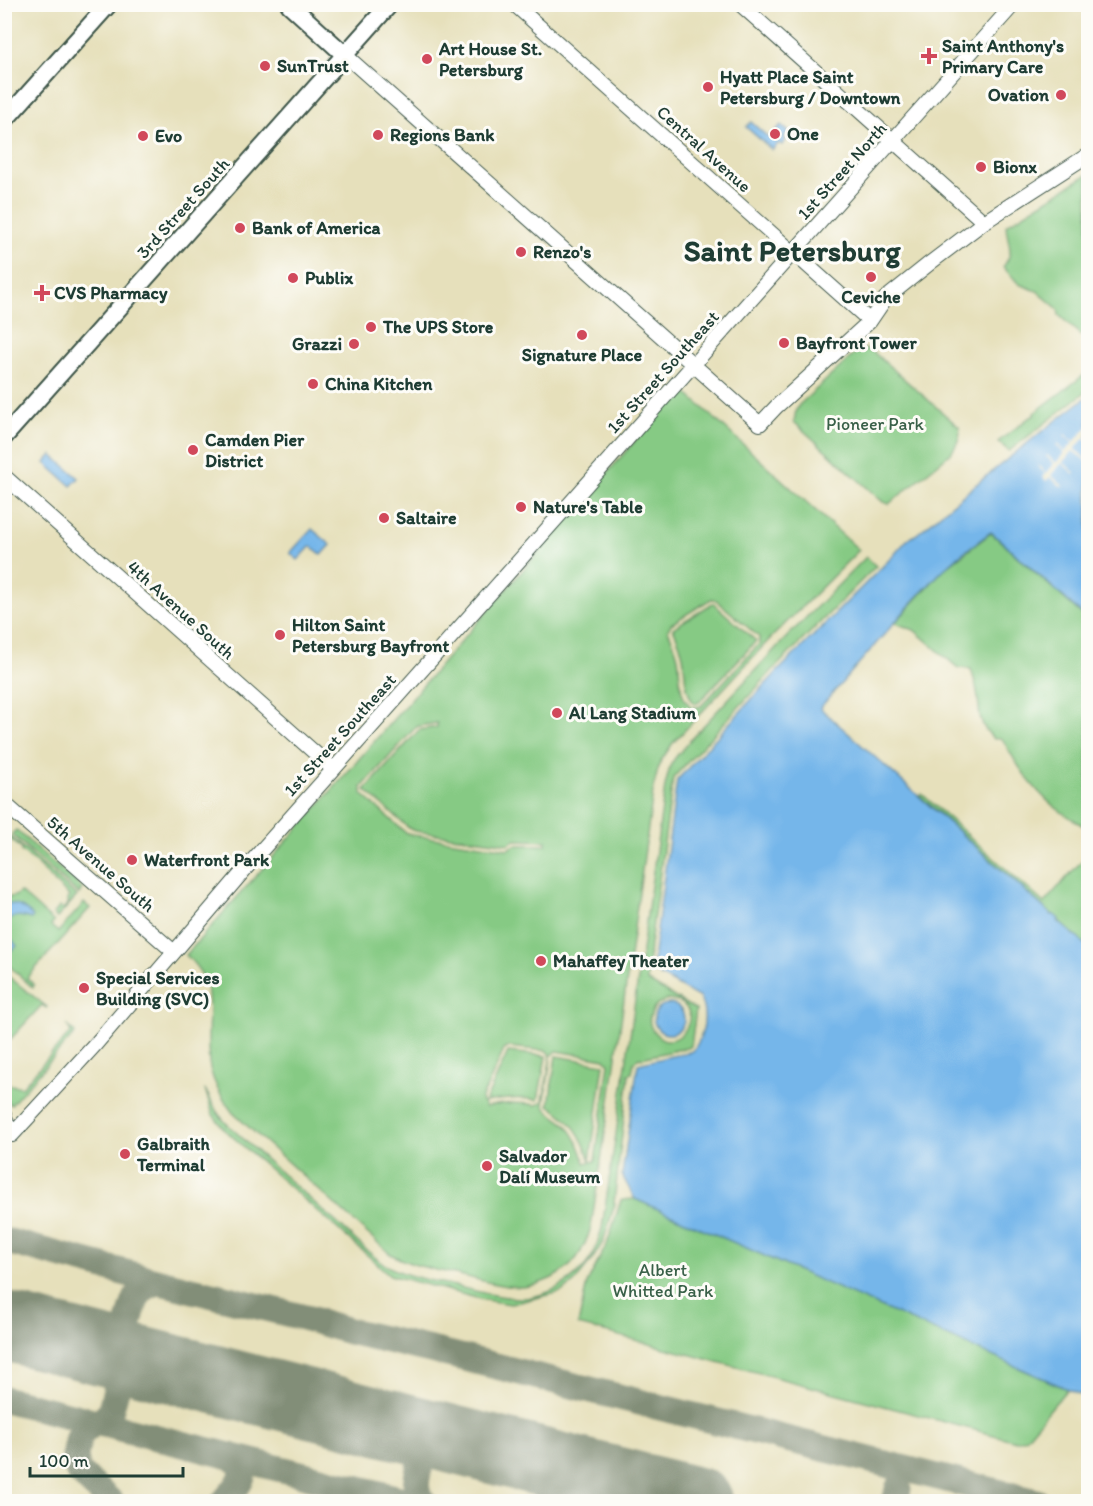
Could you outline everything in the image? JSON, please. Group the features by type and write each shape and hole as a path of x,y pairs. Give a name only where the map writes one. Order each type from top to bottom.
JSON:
{"main road":[{"path":"4,121 109,4"},
{"path":"290,4 345,55"},
{"name":"3rd Street South","path":"4,437 390,4"}],"street":[{"name":"Central Avenue","path":"514,4 870,321"},
{"path":"740,4 984,222"},
{"name":"1st Street North","path":"793,253 1014,4"},
{"path":"345,55 760,424 870,321 885,299 984,222 1089,155"},
{"name":"1st Street Southeast","path":"8,1133 94,1046 333,769 793,253"},
{"name":"4th Avenue South","path":"4,477 333,769"},
{"name":"5th Avenue South","path":"4,803 174,952"},
{"path":"4,1115 8,1133"}],"green space":[{"path":"1088,174 1088,342 1059,315 1058,309 1037,291 1019,284 1003,267 1010,252 1006,225"},
{"name":"Pioneer Park","path":"861,348 872,351 960,430 958,441 951,453 889,504 883,502 794,422 799,405"},
{"path":"1088,372 1088,390 1009,451 998,442 1034,416 1034,413"},
{"path":"680,389 859,550 769,640 673,743 660,762 654,785 591,1227 585,1244 576,1258 565,1270 547,1280 534,1285 514,1287 420,1266 389,1253 233,1113 222,1098 214,1080 209,1059 209,1003 206,983 194,963 186,955","holes":["711,599 716,600 759,637 759,644 701,706 693,708 682,692 678,658 668,630 671,624","437,723 437,727 419,730 365,790 415,831 509,844 514,840 546,841 546,845 515,845 508,849 413,835 406,833 362,794 362,787 419,726","509,1047 547,1051 551,1056 543,1101 537,1105 511,1103 486,1107 481,1100 504,1050","557,1051 605,1059 609,1064 595,1161 585,1163 572,1133 544,1105 551,1056"]},
{"path":"991,533 1088,620 1088,829 1051,804 1021,769 1003,740 994,739 984,728 971,669 958,668 914,630 895,623 944,569"},
{"path":"866,557 876,566 772,671 673,778 647,981 696,1010 691,1046 637,1059 634,1062 632,1073 629,1074 615,1204 603,1242 592,1260 574,1283 561,1292 511,1304 484,1300 390,1275 225,1130 213,1115 205,1089 225,1122 369,1253 389,1267 421,1278 486,1294 518,1298 528,1298 549,1292 568,1281 591,1258 602,1228 665,786 670,766 691,739 776,648","holes":["667,1000 680,1003 687,1009 689,1018 687,1027 681,1035 673,1039 664,1039 651,1028 651,1013"]},
{"path":"713,603 756,641 699,702 694,704 688,691 682,652 673,628"},
{"path":"922,794 1044,903 1088,854 1088,947 920,796"},
{"path":"16,830 81,887 79,894 12,834"},
{"path":"10,836 77,896 57,918 53,914 60,907 63,909 69,903 67,900 69,896 21,851 22,849 9,838"},
{"path":"20,892 54,922 51,926 58,932 84,903 90,908 27,978 34,985 33,988 5,962 4,898 15,896"},
{"path":"9,977 47,1007 42,1005 5,1045 5,982"},
{"path":"67,1025 75,1033 11,1105 5,1099 5,1084 22,1087 71,1032"},
{"path":"508,1052 546,1056 538,1100 512,1099 485,1102"},
{"path":"556,1056 604,1064 590,1161 575,1129 549,1105"},
{"name":"Albert Whitted Park","path":"635,1199 1067,1389 1026,1438 1016,1441 578,1325 587,1283 607,1244 621,1200"}],"water":[{"path":"751,122 769,138 781,125 789,132 784,137 786,140 772,150 746,127"},
{"path":"1088,396 1088,619 991,532 941,572 820,708 1088,947 1088,1398 635,1199 622,1175 638,1064 693,1051 704,1026 704,1012 700,998 652,971 677,780 775,674 907,540"},
{"path":"52,455 79,478 71,486 45,463"},
{"path":"312,529 331,545 322,555 311,546 298,560 290,553"},
{"path":"5,904 20,906 33,916 31,919 13,917 5,925"},
{"path":"5,925 8,935 17,946 11,951 5,945"},
{"path":"669,1004 680,1008 684,1019 680,1030 669,1034 658,1030 654,1019 658,1008"}],"pier":[{"path":"1088,426 1086,436 1088,441 1084,438 1075,449 1087,460 1073,451 1063,462 1075,473 1062,463 1051,475 1063,486 1050,477 1046,481 1043,477 1046,474 1037,466 1047,473 1054,464 1046,456 1056,463 1064,453 1056,445 1065,452 1073,443 1064,435 1074,442"}],"taxiway":[{"path":"4,1243 10,1242 349,1331 1037,1502"},
{"path":"129,1323 137,1296 146,1287 160,1282"},
{"path":"99,1350 117,1340 129,1323 129,1336 133,1348 151,1363"},
{"path":"111,1502 79,1472 75,1455 82,1433 110,1412 121,1372"},
{"path":"4,1399 412,1502"},
{"path":"410,1429 420,1437 425,1448 436,1440 459,1441"},
{"path":"423,1502 416,1483 425,1448"},
{"path":"224,1502 238,1485 242,1473 242,1467 231,1456"},
{"path":"895,1502 898,1489"}],"runway":[{"path":"4,1326 699,1502"}],"place":[{"name":"Saint Anthony's Primary Care","path":"929,56"},
{"name":"Art House St. Petersburg","path":"427,59"},
{"name":"SunTrust","path":"265,66"},
{"name":"Hyatt Place Saint Petersburg / Downtown","path":"708,87"},
{"name":"Ovation","path":"1061,95"},
{"name":"One","path":"775,134"},
{"name":"Regions Bank","path":"378,135"},
{"name":"Evo","path":"143,136"},
{"name":"Bionx","path":"981,167"},
{"name":"Bank of America","path":"240,228"},
{"name":"Renzo's","path":"521,252"},
{"name":"Ceviche","path":"871,277"},
{"name":"Publix","path":"293,278"},
{"name":"CVS Pharmacy","path":"42,293"},
{"name":"The UPS Store","path":"371,327"},
{"name":"Signature Place","path":"582,335"},
{"name":"Bayfront Tower","path":"784,343"},
{"name":"Grazzi","path":"354,344"},
{"name":"China Kitchen","path":"313,384"},
{"name":"Camden Pier District","path":"193,450"},
{"name":"Nature's Table","path":"521,507"},
{"name":"Saltaire","path":"384,518"},
{"name":"Hilton Saint Petersburg Bayfront","path":"280,635"},
{"name":"Al Lang Stadium","path":"557,713"},
{"name":"Waterfront Park","path":"132,860"},
{"name":"Mahaffey Theater","path":"541,961"},
{"name":"Special Services Building (SVC)","path":"84,988"},
{"name":"Galbraith Terminal","path":"125,1154"},
{"name":"Salvador Dalí Museum","path":"487,1166"}],"district":[{"name":"Saint Petersburg","path":"792,250"}]}
